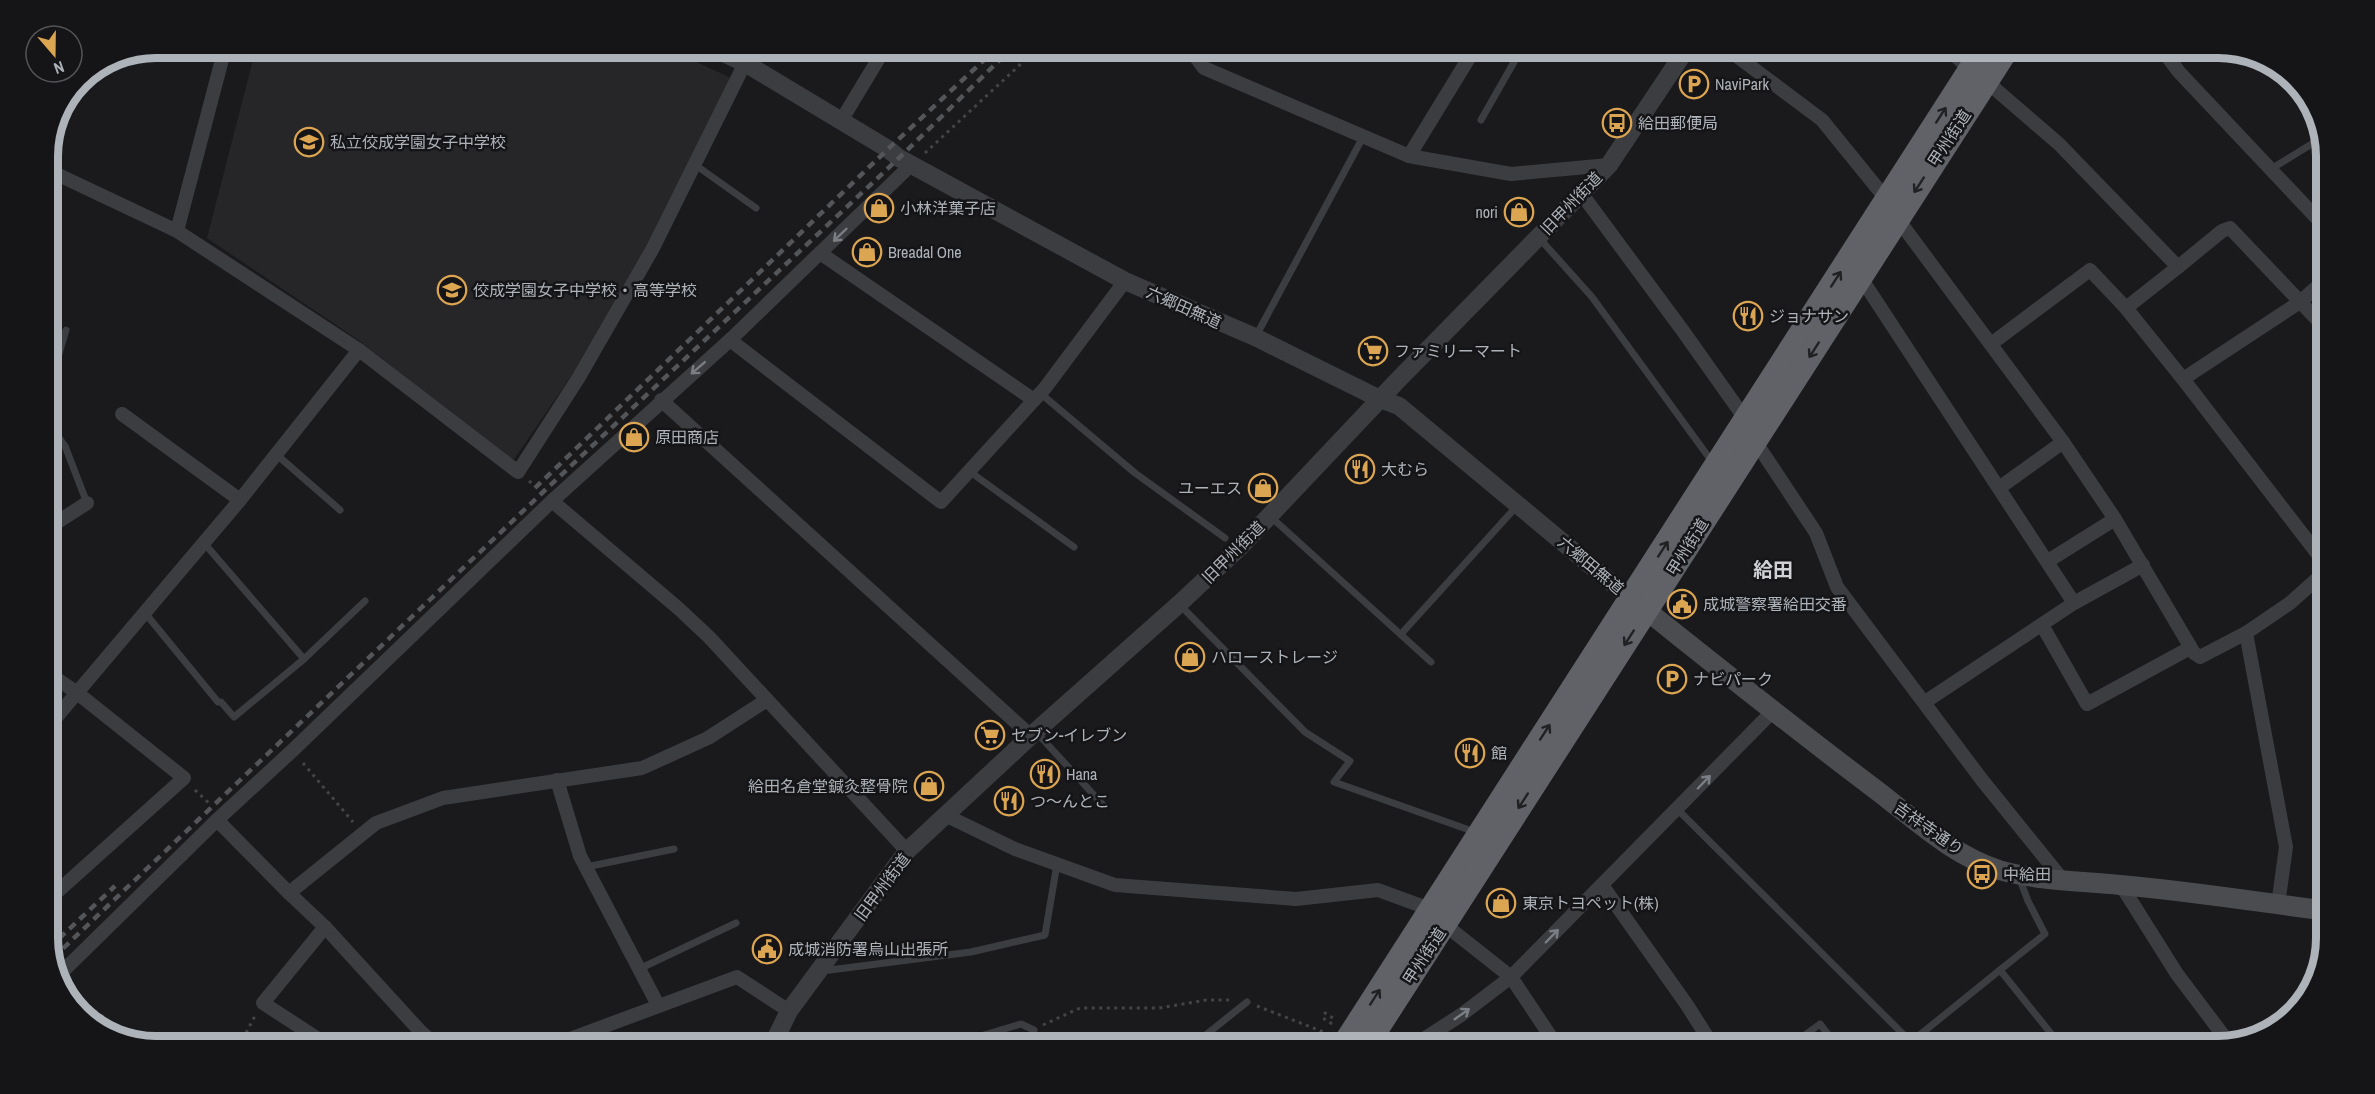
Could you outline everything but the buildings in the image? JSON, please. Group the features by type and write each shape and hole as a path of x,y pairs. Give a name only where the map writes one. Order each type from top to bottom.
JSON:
{"highway":[{"name":"甲州街道","path":"1978,75 1982,58"},
{"name":"甲州街道","path":"1339,1036 1437,918 1978,75 1997,58"},
{"name":"甲州街道","path":"1380,1036 1480,834 1639,605 1716,467 1750,430 1861,278 1892,209"}],"main road":[{"name":"吉祥寺通り","path":"1639,605 1772,711 1947,844 1983,863 2018,874 2316,910"}],"street":[{"path":"177,231 222,58"},
{"name":"六郷田無道","path":"734,58 912,165 1125,281 1255,337 1380,399 1399,406 1639,605"},
{"path":"841,121 879,58"},
{"path":"1196,58 1204,68 1409,156 1511,174 1609,165"},
{"path":"1409,156 1469,58"},
{"name":"旧甲州街道","path":"777,1036 789,1011 908,851 1033,734 1179,604 1269,516 1609,165 1680,58"},
{"path":"1739,58 1822,120 1892,209 2063,441 2115,519 2196,656 2200,657 2246,633 2290,603 2316,578"},
{"path":"1958,58 2059,144 2178,267"},
{"path":"2168,58 2179,72 2316,215"},
{"path":"59,175 177,231 359,350 518,472 579,377 653,248 745,63"},
{"path":"64,970 217,820 552,501 730,340 912,165"},
{"path":"1581,193 1683,331 1750,430 1816,533 1837,587 1982,780 2062,879"},
{"path":"2126,309 2222,231 2230,228 2316,319"},
{"path":"820,253 1037,397"},
{"path":"1991,344 2090,270 2126,309 2183,379 2316,554"},
{"path":"1861,278 2074,603"},
{"path":"730,340 941,502 1037,397 1125,281"},
{"path":"2183,379 2300,302 2316,288"},
{"path":"59,714 240,500 359,350"},
{"path":"661,400 1033,734"},
{"path":"122,414 240,500"},
{"path":"1999,488 2063,441"},
{"path":"552,501 709,637 908,851"},
{"path":"59,521 87,502"},
{"path":"2048,561 2115,519"},
{"path":"1924,702 2074,603 2143,565"},
{"path":"2042,625 2087,704 2190,648"},
{"path":"2246,633 2286,847 2278,905"},
{"path":"59,680 184,778 59,890"},
{"path":"289,893 376,822 443,798 642,768 708,738 767,700"},
{"path":"1428,1036 1461,1015 1511,977 1772,711"},
{"path":"557,780 580,855 658,1005"},
{"path":"945,815 1015,849 1115,885 1296,899 1378,890 1419,905 1511,977 1550,1036"},
{"path":"217,820 325,927 426,1036"},
{"path":"1602,885 1707,1036"},
{"path":"2121,885 2177,974 2223,1036"},
{"path":"314,1036 263,1003 325,927"},
{"path":"577,1036 736,977 789,1011"}],"lane":[{"path":"1481,120 1516,58"},
{"path":"1255,337 1363,137"},
{"path":"2271,169 2315,142"},
{"path":"694,164 756,208"},
{"path":"1538,237 1592,297 1716,467"},
{"path":"59,354 66,330"},
{"path":"1037,397 1135,473 1225,538"},
{"path":"59,438 65,446 87,502"},
{"path":"277,455 340,510"},
{"path":"969,471 1074,547"},
{"path":"1402,633 1519,505"},
{"path":"1269,516 1402,633 1431,662"},
{"path":"204,543 304,659"},
{"path":"145,613 218,702 221,702 234,717 304,659 365,601"},
{"path":"1179,604 1305,732 1350,760 1334,782 1480,834"},
{"path":"1033,734 1104,806"},
{"path":"1677,809 1901,1036"},
{"path":"586,867 674,849"},
{"path":"819,971 971,952 1045,934 1057,864"},
{"path":"1919,1036 2045,934 2028,901 2018,874"},
{"path":"639,969 736,923"},
{"path":"2000,970 2053,1036"},
{"path":"1204,1036 1247,1002"},
{"path":"1803,1036 1820,1023 1830,1036"},
{"path":"981,1036 1021,1024 1034,1030"},
{"path":"1001,1030 1003,1036"}],"path":[{"path":"912,165 1027,58"},
{"path":"518,472 552,501"},
{"path":"293,750 362,833"},
{"path":"184,778 211,806 217,820"},
{"path":"82,1000 116,1027"},
{"path":"1034,1030 1080,1008 1159,1008 1206,1000 1242,1000 1327,1036"},
{"path":"245,1036 263,1003"}],"shaded area":[{"name":"佼成学園女子中学校・高等学校","path":"253,58 688,58 731,78 649,241 573,373 513,461 357,339 207,238"}],"railway":[{"path":"535,488 888,149 986,58"},
{"path":"60,952 542,493 899,158 1002,58"},
{"path":"59,939 115,886"}],"place":[{"name":"NaviPark","path":"1694,84"},
{"name":"給田郵便局","path":"1617,123"},
{"name":"私立佼成学園女子中学校","path":"309,142"},
{"name":"小林洋菓子店","path":"879,208"},
{"name":"nori","path":"1519,212"},
{"name":"Breadal One","path":"867,252"},
{"name":"佼成学園女子中学校・高等学校","path":"452,290"},
{"name":"ジョナサン","path":"1748,316"},
{"name":"ファミリーマート","path":"1373,351"},
{"name":"原田商店","path":"634,437"},
{"name":"大むら","path":"1360,469"},
{"name":"ユーエス","path":"1263,488"},
{"name":"成城警察署給田交番","path":"1682,604"},
{"name":"ハローストレージ","path":"1190,657"},
{"name":"ナビパーク","path":"1672,679"},
{"name":"セブン-イレブン","path":"990,735"},
{"name":"館","path":"1470,753"},
{"name":"Hana","path":"1045,774"},
{"name":"給田名倉堂鍼灸整骨院","path":"929,786"},
{"name":"つ～んとこ","path":"1009,801"},
{"name":"中給田","path":"1982,874"},
{"name":"東京トヨペット(株)","path":"1501,903"},
{"name":"成城消防署烏山出張所","path":"767,949"}],"district":[{"name":"給田","path":"1773,569"}]}
